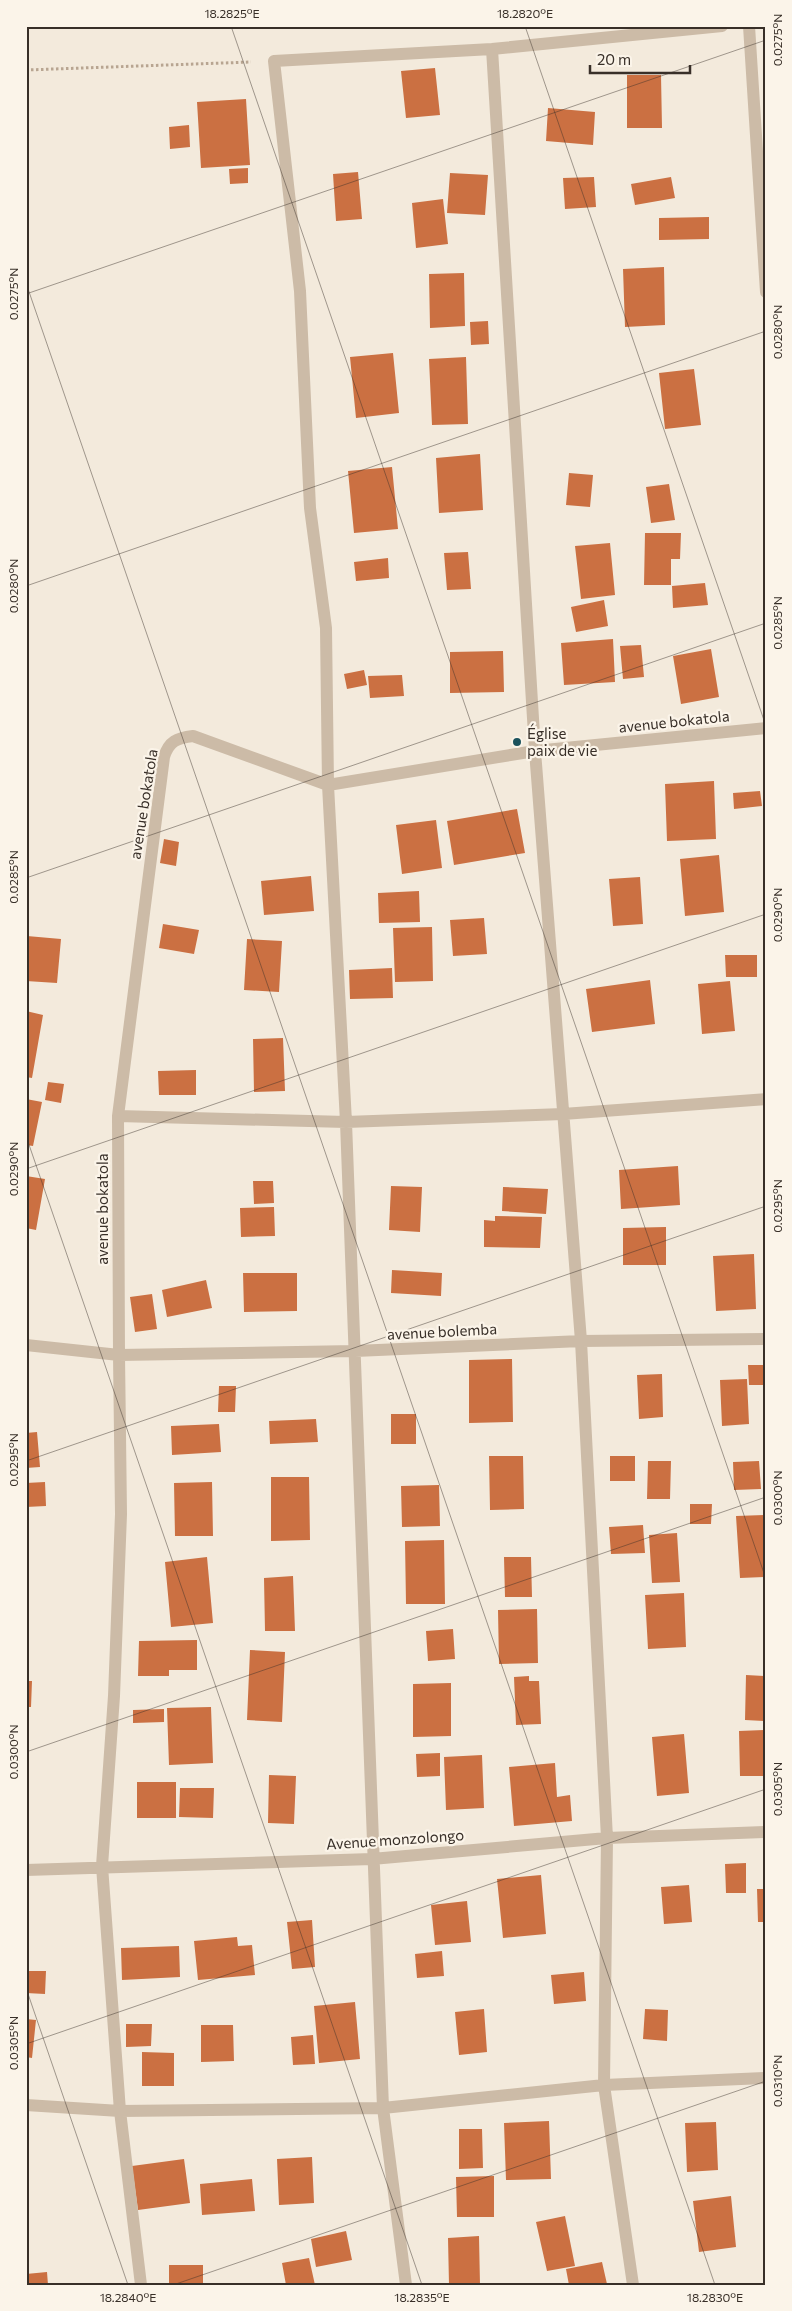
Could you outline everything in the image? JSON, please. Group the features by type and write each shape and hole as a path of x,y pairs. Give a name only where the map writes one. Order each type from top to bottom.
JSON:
{"street":[{"path":"406,2285 383,2108 372,1859 346,1122 328,785 326,628 310,508 300,291 274,61 492,49 722,26"},
{"path":"749,26 766,292"},
{"path":"492,49 536,751 581,1341 607,1838 604,2085 633,2285"},
{"name":"avenue bokatola","path":"141,2285 120,2112 102,1866 114,1696 121,1514 118,1116 164,757 167,746 178,738 193,736 328,785 536,751 766,728"},
{"path":"118,1116 346,1122 563,1114 766,1099"},
{"name":"avenue bolemba","path":"119,1355 355,1351 581,1341 766,1339"},
{"path":"26,1345 119,1355"},
{"name":"Avenue monzolongo","path":"26,1870 102,1866 372,1859 607,1838 766,1832"},
{"path":"26,2105 120,2112 383,2108 604,2085 766,2078"}],"path":[{"path":"26,70 274,61"}],"building":[{"path":"435,68 440,115 406,118 401,71"},
{"path":"627,75 661,75 662,128 627,128"},
{"path":"246,99 250,165 201,168 197,102"},
{"path":"548,108 595,112 593,145 546,141"},
{"path":"189,125 190,147 170,149 169,127"},
{"path":"248,168 248,183 230,184 229,169"},
{"path":"358,172 362,219 336,221 333,174"},
{"path":"450,173 488,175 485,215 447,213"},
{"path":"594,177 596,207 565,209 563,178"},
{"path":"671,177 675,198 635,205 631,184"},
{"path":"443,199 448,244 416,248 412,203"},
{"path":"709,217 709,239 659,240 659,218"},
{"path":"664,267 665,325 625,327 623,269"},
{"path":"464,273 465,326 430,328 429,274"},
{"path":"488,321 489,344 471,345 470,322"},
{"path":"393,353 399,413 356,418 350,357"},
{"path":"466,357 468,424 432,425 429,359"},
{"path":"694,369 701,425 665,429 659,373"},
{"path":"480,454 483,510 439,513 436,458"},
{"path":"392,467 398,529 354,533 348,471"},
{"path":"569,473 593,475 590,507 566,505"},
{"path":"669,484 675,520 651,523 646,487"},
{"path":"645,533 681,533 680,559 671,559 671,585 644,585"},
{"path":"610,543 615,595 581,599 575,546"},
{"path":"468,552 471,589 447,590 444,553"},
{"path":"388,558 389,578 356,581 354,562"},
{"path":"705,583 708,605 673,608 672,586"},
{"path":"604,600 608,626 576,632 571,607"},
{"path":"613,639 615,682 564,685 561,643"},
{"path":"641,645 644,677 623,679 620,646"},
{"path":"711,649 719,697 681,704 673,656"},
{"path":"503,651 504,692 450,693 450,652"},
{"path":"364,670 367,685 347,689 344,674"},
{"path":"402,675 404,696 370,698 368,676"},
{"path":"714,781 716,839 667,841 665,784"},
{"path":"760,791 762,806 734,809 733,793"},
{"path":"517,809 525,853 454,865 447,821"},
{"path":"436,820 442,868 402,874 396,825"},
{"path":"164,839 179,842 176,866 160,863"},
{"path":"719,855 724,912 685,916 680,859"},
{"path":"311,876 314,911 264,915 261,881"},
{"path":"640,877 643,924 613,926 609,879"},
{"path":"419,891 420,922 379,923 378,893"},
{"path":"484,918 487,954 453,956 450,920"},
{"path":"163,924 199,930 194,954 159,948"},
{"path":"432,927 433,981 395,982 393,928"},
{"path":"27,936 61,939 57,983 26,981"},
{"path":"247,939 282,941 279,992 244,990"},
{"path":"725,955 757,955 757,977 726,977"},
{"path":"392,968 393,998 350,999 349,970"},
{"path":"650,980 655,1024 592,1032 586,989"},
{"path":"730,981 735,1031 702,1034 698,984"},
{"path":"26,1011 43,1015 32,1078 26,1077"},
{"path":"283,1038 285,1091 254,1092 253,1039"},
{"path":"196,1070 196,1095 159,1095 158,1071"},
{"path":"48,1082 64,1084 61,1103 45,1100"},
{"path":"26,1099 42,1102 33,1146 26,1145"},
{"path":"678,1166 680,1205 621,1209 619,1170"},
{"path":"26,1176 45,1179 36,1230 26,1228"},
{"path":"253,1181 273,1181 274,1203 254,1204"},
{"path":"391,1186 422,1187 420,1232 389,1230"},
{"path":"503,1187 548,1189 546,1214 502,1211"},
{"path":"274,1207 275,1236 241,1237 240,1208"},
{"path":"495,1216 542,1217 540,1248 484,1247 484,1220 495,1221"},
{"path":"666,1227 666,1265 623,1265 623,1228"},
{"path":"754,1254 756,1309 716,1311 713,1256"},
{"path":"392,1270 442,1273 441,1296 391,1293"},
{"path":"243,1273 297,1273 297,1311 244,1312"},
{"path":"206,1280 212,1308 167,1317 162,1290"},
{"path":"152,1294 157,1329 135,1332 130,1297"},
{"path":"512,1359 513,1422 469,1423 469,1360"},
{"path":"748,1365 766,1365 766,1385 749,1385"},
{"path":"662,1374 663,1417 639,1419 637,1375"},
{"path":"747,1379 749,1424 722,1426 720,1380"},
{"path":"219,1386 236,1386 235,1412 218,1412"},
{"path":"391,1414 416,1414 416,1444 391,1444"},
{"path":"316,1419 318,1442 270,1444 269,1421"},
{"path":"219,1424 221,1452 172,1455 171,1426"},
{"path":"37,1432 40,1467 26,1468 26,1433"},
{"path":"489,1456 523,1456 524,1509 490,1510"},
{"path":"610,1456 635,1456 635,1481 610,1481"},
{"path":"648,1461 671,1461 670,1499 647,1499"},
{"path":"759,1461 761,1489 734,1490 733,1462"},
{"path":"271,1477 309,1477 310,1540 271,1541"},
{"path":"45,1482 46,1506 26,1507 26,1483"},
{"path":"212,1482 213,1536 175,1536 174,1483"},
{"path":"439,1485 440,1526 402,1527 401,1486"},
{"path":"690,1504 712,1504 711,1524 690,1524"},
{"path":"766,1515 766,1577 740,1578 736,1516"},
{"path":"643,1525 645,1553 611,1554 609,1527"},
{"path":"677,1533 680,1582 652,1583 649,1535"},
{"path":"444,1540 445,1604 406,1604 405,1541"},
{"path":"207,1557 213,1623 171,1627 165,1562"},
{"path":"504,1557 531,1557 532,1597 505,1597"},
{"path":"293,1576 295,1631 265,1631 264,1578"},
{"path":"684,1593 686,1647 648,1649 645,1595"},
{"path":"537,1609 538,1663 499,1664 498,1610"},
{"path":"453,1629 455,1659 428,1661 426,1631"},
{"path":"197,1640 197,1670 169,1670 169,1676 138,1676 139,1641"},
{"path":"250,1650 285,1652 282,1722 247,1720"},
{"path":"746,1675 766,1676 766,1721 745,1720"},
{"path":"529,1676 529,1681 539,1681 541,1724 516,1725 514,1677"},
{"path":"26,1681 32,1681 31,1707 26,1707"},
{"path":"451,1683 451,1736 413,1737 413,1684"},
{"path":"211,1707 213,1763 169,1765 167,1708"},
{"path":"164,1709 164,1722 133,1723 133,1710"},
{"path":"764,1730 766,1776 740,1776 739,1731"},
{"path":"684,1734 689,1793 657,1796 652,1737"},
{"path":"440,1753 440,1776 417,1777 416,1754"},
{"path":"482,1755 484,1808 446,1810 444,1757"},
{"path":"555,1763 557,1797 570,1795 572,1821 514,1826 509,1767"},
{"path":"269,1775 296,1776 294,1824 268,1823"},
{"path":"137,1782 176,1782 176,1818 137,1818"},
{"path":"180,1788 214,1788 213,1818 179,1817"},
{"path":"746,1863 746,1893 726,1893 725,1864"},
{"path":"541,1875 546,1934 503,1938 497,1879"},
{"path":"689,1885 692,1922 664,1924 661,1887"},
{"path":"757,1889 766,1889 766,1922 758,1922"},
{"path":"467,1901 471,1942 435,1945 431,1905"},
{"path":"312,1920 315,1967 292,1969 287,1922"},
{"path":"237,1937 238,1946 252,1945 255,1975 198,1980 194,1941"},
{"path":"179,1946 180,1977 122,1980 121,1948"},
{"path":"442,1951 444,1976 417,1978 415,1954"},
{"path":"26,1971 46,1971 45,1994 26,1993"},
{"path":"584,1972 586,2001 554,2004 551,1975"},
{"path":"355,2002 360,2059 319,2063 314,2006"},
{"path":"484,2009 487,2052 459,2055 455,2012"},
{"path":"645,2009 668,2010 667,2041 643,2039"},
{"path":"26,2019 36,2020 32,2058 26,2057"},
{"path":"126,2024 152,2024 151,2046 126,2047"},
{"path":"201,2025 233,2025 234,2061 201,2062"},
{"path":"313,2035 315,2064 293,2065 291,2037"},
{"path":"142,2052 174,2053 174,2086 142,2086"},
{"path":"549,2121 551,2179 506,2180 504,2123"},
{"path":"716,2122 718,2170 687,2172 685,2123"},
{"path":"459,2129 482,2129 483,2168 459,2169"},
{"path":"312,2157 314,2203 279,2205 277,2159"},
{"path":"184,2159 190,2203 138,2210 132,2166"},
{"path":"494,2176 494,2217 457,2217 456,2177"},
{"path":"252,2179 255,2211 202,2215 200,2184"},
{"path":"731,2196 736,2247 699,2252 693,2201"},
{"path":"565,2216 575,2266 547,2271 536,2222"},
{"path":"346,2231 352,2260 316,2267 311,2239"},
{"path":"479,2236 480,2285 449,2285 448,2238"},
{"path":"309,2258 315,2285 286,2285 282,2263"},
{"path":"602,2262 607,2284 569,2285 566,2269"},
{"path":"169,2265 203,2265 203,2285 169,2285"},
{"path":"47,2272 48,2285 26,2285 26,2274"}],"place":[{"name":"Église paix de vie","path":"517,742"}]}
